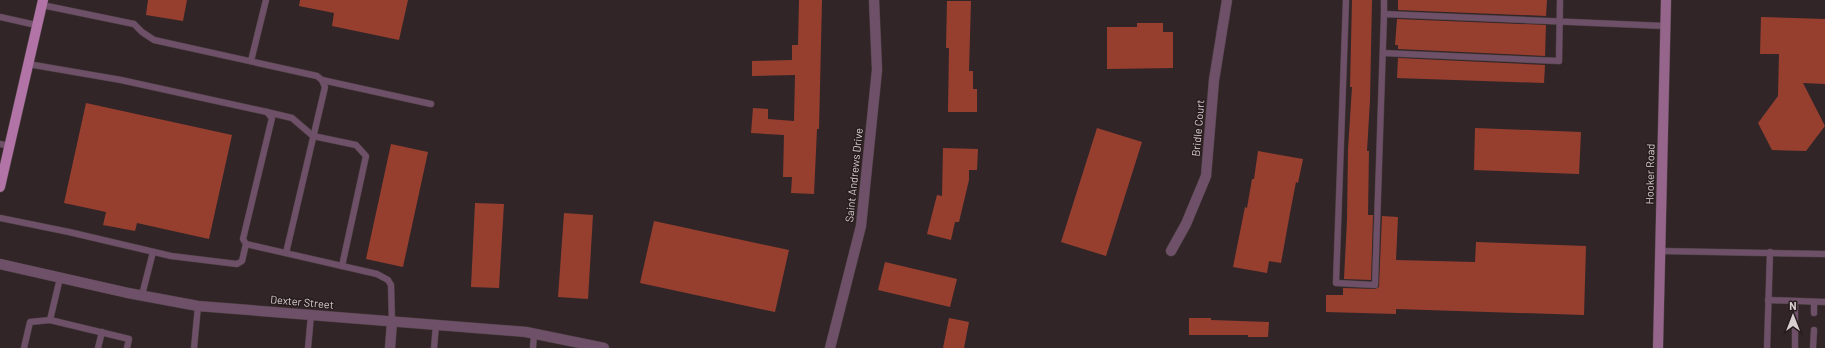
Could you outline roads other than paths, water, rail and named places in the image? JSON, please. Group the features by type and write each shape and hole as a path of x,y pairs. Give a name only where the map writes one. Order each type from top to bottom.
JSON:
{"main road":[{"name":"Hooker Road","path":"1658,348 1666,0"},
{"path":"0,184 5,145 28,64 42,2"}],"street":[{"name":"Saint Andrews Drive","path":"830,348 861,226 877,70 874,0"},
{"name":"Bridle Court","path":"1171,251 1186,224 1206,176 1214,80 1227,0"},
{"name":"Dexter Street","path":"0,264 60,278 198,306 534,334 586,346 604,348"},
{"path":"390,348 392,322"}],"lane":[{"path":"251,61 266,0"},
{"path":"1346,0 1336,283 1375,285 1384,0"},
{"path":"1383,53 1559,61 1560,0"},
{"path":"42,2 134,24 142,32 154,40 317,76 322,80 431,104"},
{"path":"1384,14 1665,26"},
{"path":"0,17 36,26"},
{"path":"28,64 121,80 292,118 313,136 356,145 362,149 366,156 342,266"},
{"path":"286,253 325,87 322,80"},
{"path":"0,218 69,232 171,256 238,264 242,261 246,244 243,239 272,118 267,112"},
{"path":"246,244 377,274 388,280 391,285 392,322"},
{"path":"1661,251 1825,254"},
{"path":"142,295 153,252"},
{"path":"1767,348 1770,252"},
{"path":"50,320 60,278"},
{"path":"1768,300 1825,302"},
{"path":"1795,301 1795,348"},
{"path":"1814,302 1814,313"},
{"path":"194,348 198,306"},
{"path":"308,348 311,315"},
{"path":"24,348 30,322 50,320 130,339 127,348"},
{"path":"434,348 436,325"},
{"path":"1813,348 1814,330"},
{"path":"98,348 102,332"},
{"path":"533,348 534,334"}]}
